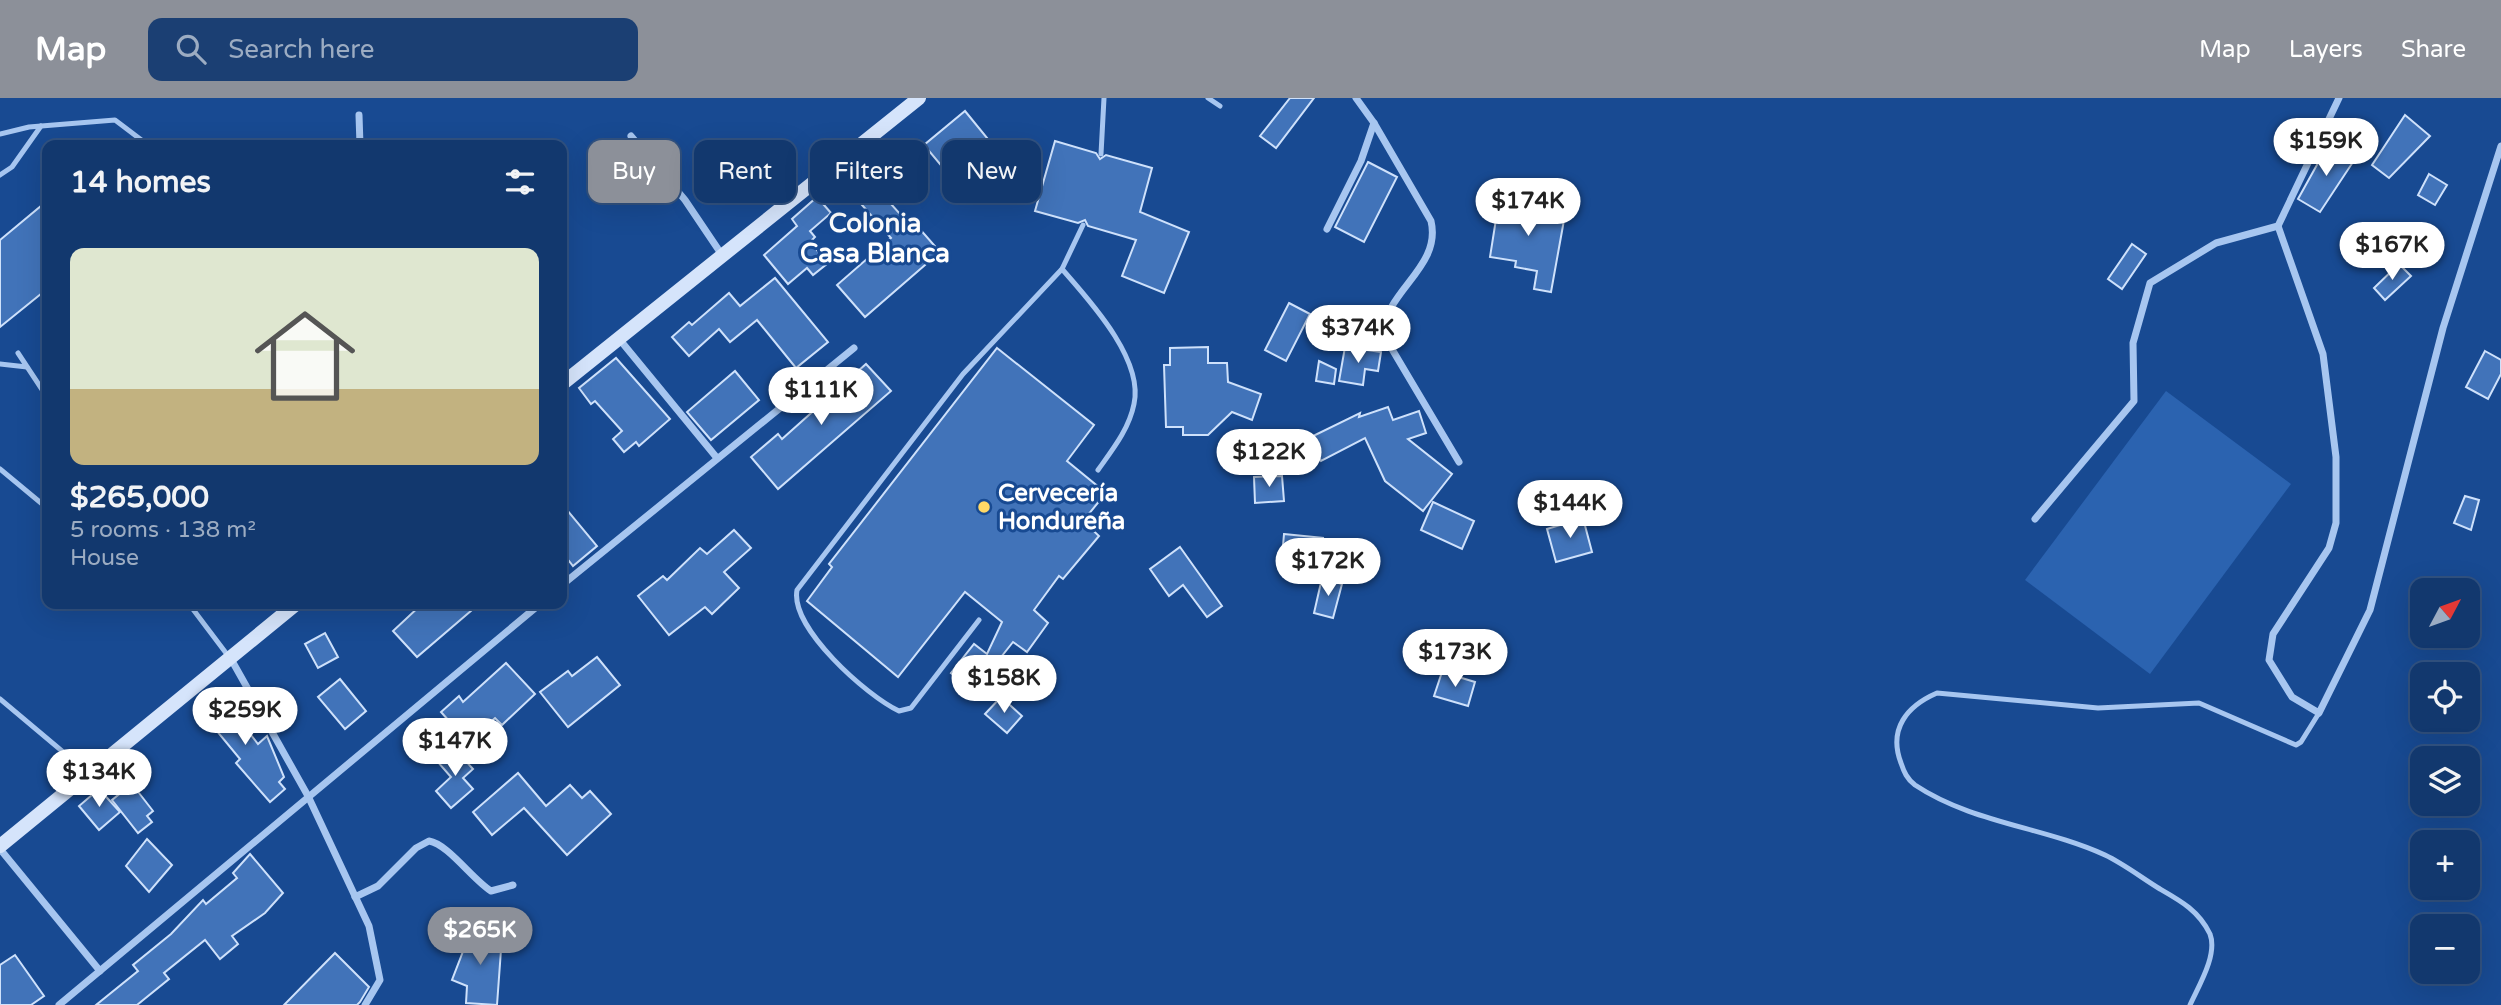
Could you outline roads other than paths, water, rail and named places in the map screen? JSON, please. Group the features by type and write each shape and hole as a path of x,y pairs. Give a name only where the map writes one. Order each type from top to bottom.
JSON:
{"street":[{"path":"1356,98 1374,123 1431,220 1433,230 1433,240 1426,260 1388,311 1382,334 1459,462"},
{"path":"2339,98 2278,226 2323,354 2336,457 2336,523 2329,548 2273,634 2269,660 2292,697 2319,713 2370,610 2443,328 2501,146"},
{"path":"567,380 915,99"},
{"path":"359,115 360,140"},
{"path":"1326,229 1361,161 1374,123"},
{"path":"631,136 685,200 723,256"},
{"path":"2035,519 2134,401 2133,343 2150,283 2216,243 2278,226"},
{"path":"620,340 717,458"},
{"path":"567,582 854,348"},
{"path":"100,971 0,847 290,609"},
{"path":"59,1005 534,609"},
{"path":"231,659 308,796 369,926 380,981 365,1005"},
{"path":"355,897 378,886 416,848 429,841 443,847 478,883 491,891 513,885"}],"lane":[{"path":"1101,154 1104,98"},
{"path":"1208,98 1220,106"},
{"path":"0,134 41,126 115,120 141,140"},
{"path":"0,175 12,167 41,126"},
{"path":"979,620 911,708 899,711 881,703 845,670 804,624 795,599 797,590 963,374 1062,269 1083,225"},
{"path":"1062,269 1115,336 1130,368 1135,401 1122,436 1098,470"},
{"path":"18,354 42,390"},
{"path":"0,364 27,368"},
{"path":"0,469 42,504"},
{"path":"193,609 231,659"},
{"path":"2190,1005 2209,960 2211,937 2194,909 2105,855 1950,804 1913,784 1905,775 1898,755 1896,735 1903,718 1916,703 1937,694 2098,708 2199,703 2296,745 2301,742 2319,713"},
{"path":"0,699 89,774"}],"place":[{"name":"Cervecería Hondureña","path":"984,507"}],"district":[{"name":"Colonia Casa Blanca","path":"875,238"}]}
